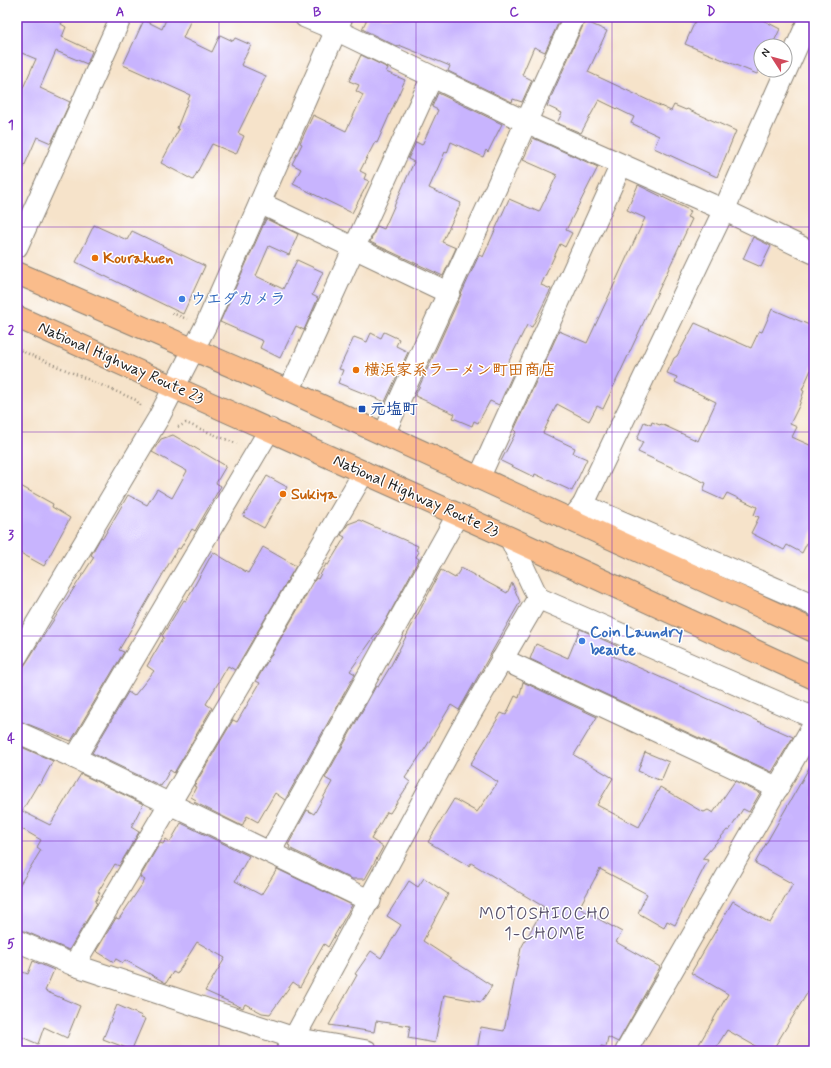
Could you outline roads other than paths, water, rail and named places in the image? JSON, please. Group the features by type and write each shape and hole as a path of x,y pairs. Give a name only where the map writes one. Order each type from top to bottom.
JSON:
{"highway":[{"path":"17,273 289,391 479,478 577,513 595,531 814,631"},
{"name":"National Highway Route 23","path":"17,317 458,514 814,678"}],"street":[{"path":"17,247 121,17"},
{"path":"305,17 339,24 432,77 526,122 724,210 814,253"},
{"path":"384,434 574,17"},
{"path":"810,17 724,210 577,513 814,605"},
{"path":"17,656 159,417 193,350 339,24"},
{"path":"289,391 432,77"},
{"path":"479,478 621,165"},
{"path":"260,203 448,293"},
{"path":"75,758 270,429"},
{"path":"74,965 364,472"},
{"path":"270,852 458,514"},
{"path":"510,538 538,598 814,718"},
{"path":"291,1045 370,901 460,730 538,598"},
{"path":"502,659 778,788"},
{"path":"626,1051 814,724"},
{"path":"17,732 75,758 370,901"},
{"path":"17,941 74,965 291,1045 367,1051"}],"place":[{"name":"Kourakuen","path":"95,258"},
{"name":"ウエダカメラ","path":"182,299"},
{"name":"横浜家系ラーメン町田商店","path":"356,370"},
{"name":"元塩町","path":"362,409"},
{"name":"Sukiya","path":"283,494"},
{"name":"Coin Laundry beaute","path":"582,641"}],"district":[{"name":"MOTOSHIOCHO 1-CHOME","path":"545,924"}]}
